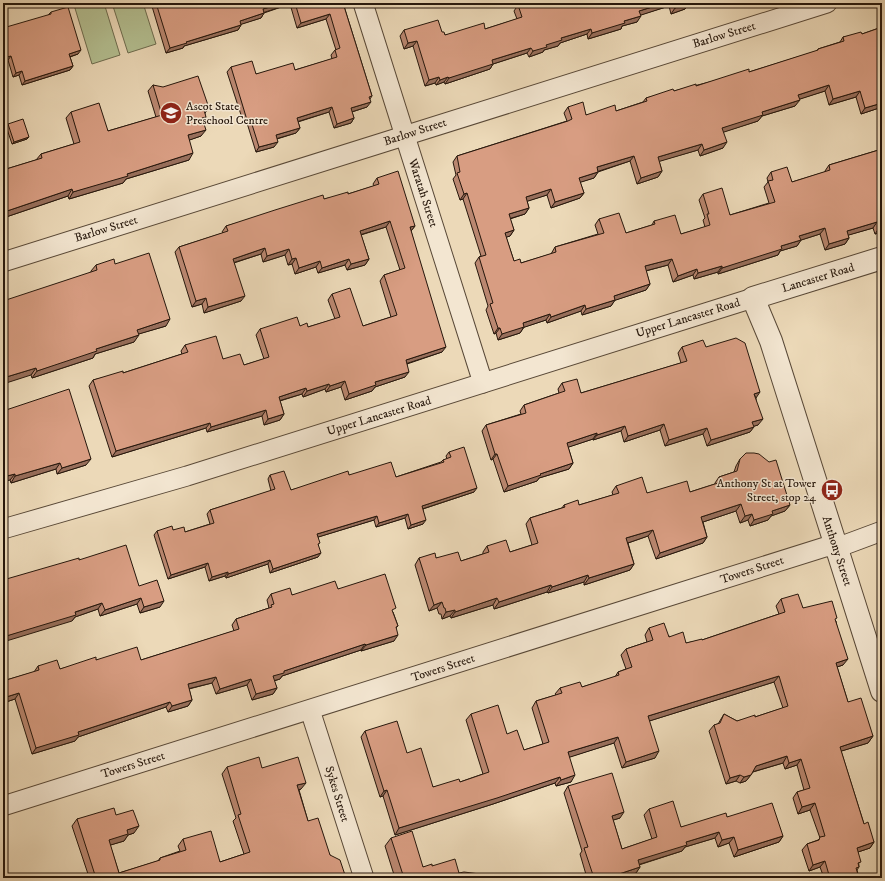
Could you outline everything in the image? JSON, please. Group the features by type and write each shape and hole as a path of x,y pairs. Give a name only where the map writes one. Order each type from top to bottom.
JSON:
{"street":[{"name":"Waratah Street","path":"363,3 483,383"},
{"name":"Barlow Street","path":"3,262 827,3"},
{"name":"Lancaster Road","path":"753,298 882,258"},
{"name":"Upper Lancaster Road","path":"3,529 187,476 753,298"},
{"name":"Anthony Street","path":"753,298 771,341 882,691"},
{"name":"Towers Street","path":"3,806 825,547 847,544 882,531"},
{"name":"Sykes Street","path":"310,710 364,878"}],"green space":[{"path":"80,3 104,3 120,55 92,64 74,5"},
{"path":"112,3 143,3 156,44 128,53"}],"building":[{"path":"156,3 283,3 263,9 264,13 240,21 241,25 170,48"},
{"path":"295,3 343,3 372,96 369,97 371,102 351,108 354,118 337,124 332,107 297,118 300,128 276,135 278,142 259,147 250,118 247,120 231,67 252,61 256,74 293,63 295,70 337,57 335,50 340,48 330,14 301,23"},
{"path":"525,3 665,3 639,11 641,16 624,21 625,23 592,33 591,29 561,38 562,40 546,45 547,47 533,51 531,48 492,60 493,64 440,80 439,77 429,80 417,41 408,43 404,30 438,20 442,32 444,32 445,35 484,23 485,29 522,17 518,5"},
{"path":"673,3 689,3 675,8"},
{"path":"68,7 81,50 69,54 73,66 25,81 22,71 16,73 11,56 3,58 3,28 51,14 51,12"},
{"path":"882,27 882,103 865,108 860,91 833,99 829,85 798,95 800,100 762,112 763,115 722,128 727,142 704,150 702,144 658,157 662,171 641,178 634,156 597,167 598,172 579,178 584,193 555,202 551,189 526,197 529,208 509,214 514,230 505,233 514,261 520,259 521,263 556,252 555,247 604,233 599,219 619,213 626,233 655,224 654,221 675,215 681,234 710,225 707,214 709,214 703,194 722,188 730,215 775,202 768,181 773,180 771,172 787,167 792,182 830,170 829,165 882,149 882,227 879,228 877,222 847,231 849,238 829,244 825,228 799,236 801,240 781,246 782,249 722,268 722,266 698,273 697,269 678,276 672,259 645,266 650,284 614,296 615,300 586,309 585,305 551,317 550,314 523,323 524,327 502,334 500,328 498,328 490,304 493,303 479,257 486,255 467,193 464,194 457,173 460,172 457,156 568,121 572,119 568,107 583,102 586,115 615,105 616,111 647,101 646,98 673,89 674,91 696,84 696,86 749,69 749,72 844,41 843,37 861,32 862,34"},
{"path":"198,76 209,108 204,110 206,117 202,118 206,130 188,135 193,153 127,174 128,176 73,192 72,189 7,211 3,204 3,170 42,158 41,154 80,142 71,112 99,103 108,131 162,115 153,85 163,87"},
{"path":"23,119 29,137 14,142 8,124"},
{"path":"398,171 415,226 410,227 446,347 406,360 409,372 375,382 376,385 349,394 345,381 307,391 306,388 279,397 284,414 268,419 266,410 211,427 210,423 116,451 93,380 123,371 123,373 188,352 185,345 216,336 223,359 240,354 244,365 269,357 260,329 297,317 300,326 307,323 308,327 340,317 332,294 350,288 363,326 397,315 384,275 405,268 390,221 360,231 369,259 351,264 349,259 322,268 320,261 299,268 296,258 292,259 289,249 267,256 265,248 233,259 245,296 208,307 206,298 196,301 179,247 228,231 226,226 275,210 323,195 324,199 348,192 348,194 379,184 377,178"},
{"path":"149,253 170,319 137,330 139,335 96,349 97,351 37,371 36,368 3,378 3,301 97,270 96,265 114,259 115,264"},
{"path":"736,338 745,343 760,392 754,394 763,419 752,422 754,427 711,440 707,428 669,440 664,424 628,436 625,426 567,443 573,463 508,486 497,454 495,454 486,425 526,413 524,405 565,391 562,383 577,379 581,393 687,361 682,347 703,340 706,347"},
{"path":"69,389 91,459 62,468 60,463 15,476 15,474 3,477 3,411"},
{"path":"464,447 477,488 422,506 426,520 411,525 408,514 379,523 377,516 317,534 321,553 273,569 270,560 228,574 228,572 212,577 208,563 171,575 157,531 172,526 173,530 184,527 185,532 214,523 210,510 275,489 270,475 284,471 291,490 348,471 349,475 391,462 396,477 444,462 443,460 451,457 449,452"},
{"path":"746,453 759,454 769,462 776,460 790,505 772,511 773,514 754,520 752,514 745,516 741,504 701,517 707,537 660,553 653,530 626,538 634,564 589,578 588,575 499,602 497,598 455,612 455,610 446,612 442,602 434,605 419,558 435,553 436,558 458,552 461,561 489,552 487,546 506,540 510,552 538,543 530,518 565,507 564,505 578,500 579,505 619,493 616,486 642,477 647,493 687,481 690,492 721,482 719,477 737,471 740,459"},
{"path":"126,545 139,586 157,580 164,601 144,607 141,598 105,610 102,603 75,612 76,615 3,637 3,580 79,558 79,560"},
{"path":"385,574 396,608 392,610 398,626 396,627 398,635 366,645 365,644 284,671 284,673 273,676 277,688 256,694 251,679 220,689 216,677 188,684 192,700 172,706 170,702 78,732 79,735 36,748 19,693 3,698 3,681 39,670 38,666 57,660 60,669 96,657 96,660 137,647 141,660 239,629 236,619 272,607 271,605 274,604 271,594 290,588 292,595 335,581 338,589"},
{"path":"798,594 803,608 832,601 837,618 835,619 848,659 836,663 848,702 861,698 873,736 840,747 864,824 868,822 874,842 857,848 861,862 858,863 859,867 856,868 859,878 840,878 839,875 832,877 831,874 829,875 825,861 813,865 807,844 819,840 820,837 825,836 815,803 802,807 797,792 810,788 801,759 789,763 787,756 756,766 751,775 744,777 740,775 730,778 714,725 720,723 724,714 737,721 755,715 755,717 788,706 779,676 648,716 659,751 626,762 618,737 568,752 575,775 561,780 560,777 399,828 387,790 384,791 365,731 397,721 407,753 421,748 433,787 459,779 460,782 489,772 471,714 498,705 507,734 517,730 524,750 549,742 536,701 562,693 560,688 580,682 582,687 619,675 618,672 632,667 626,649 653,640 649,628 664,623 669,637 683,632 686,643 702,640 785,612 781,599"},
{"path":"259,757 262,768 298,757 306,783 297,785 308,821 318,818 330,855 340,860 346,878 241,878 240,875 232,878 85,878 95,875 77,819 114,808 116,815 133,810 139,826 127,830 128,834 109,840 119,873 186,850 183,839 211,831 220,862 250,852 238,815 241,814 227,767"},
{"path":"612,773 624,812 612,816 622,849 657,837 649,809 673,801 681,827 726,813 727,817 772,803 783,836 738,850 734,837 722,840 719,832 686,842 687,845 638,860 640,867 616,875 617,878 594,878 584,848 588,847 568,786"},
{"path":"412,831 423,867 432,864 432,866 455,859 459,873 464,872 480,874 487,878 404,878 391,838"}],"place":[{"name":"Ascot State Preschool Centre","path":"171,113"},
{"name":"Anthony St at Tower Street, stop 24","path":"832,490"}]}
